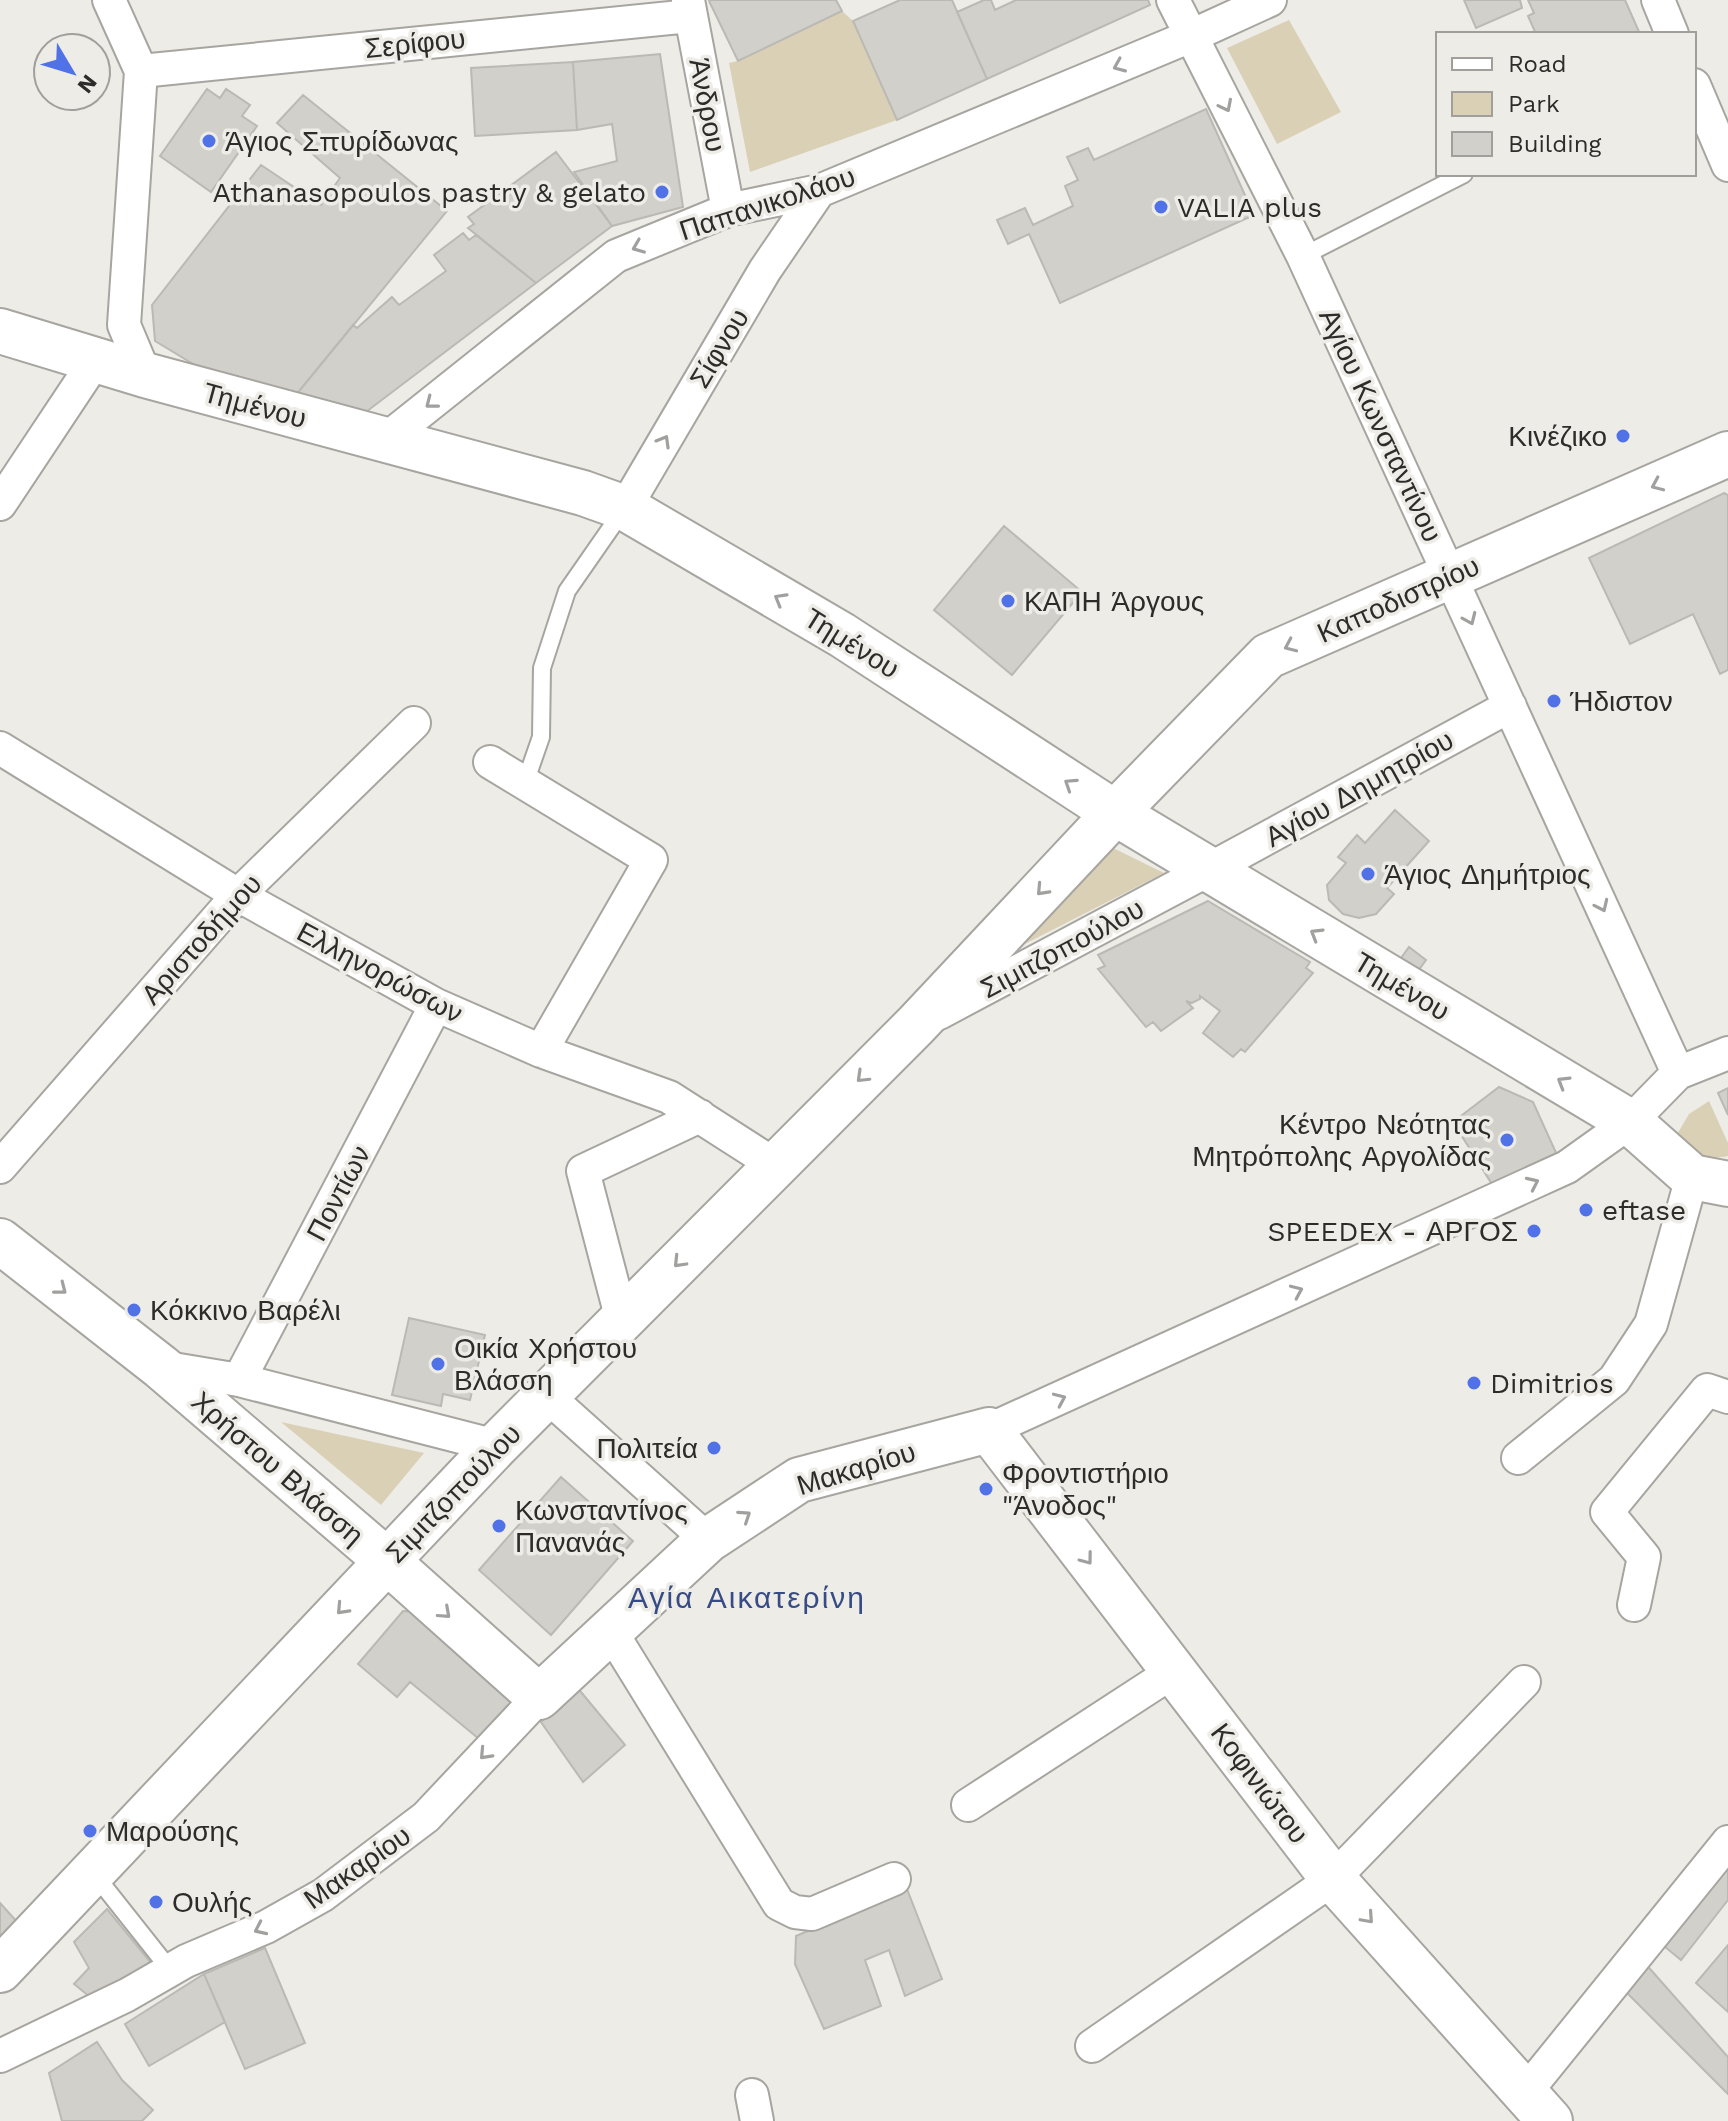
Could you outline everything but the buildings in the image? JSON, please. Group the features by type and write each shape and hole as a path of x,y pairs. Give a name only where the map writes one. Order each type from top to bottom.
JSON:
{"street":[{"path":"109,0 141,71 124,325 145,375"},
{"name":"Αγίου Κωνσταντίνου","path":"1173,0 1303,256 1678,1073"},
{"name":"Παπανικολάου","path":"384,441 616,256 728,210 819,191 1270,0"},
{"path":"1658,0 1671,32"},
{"name":"Σερίφου","path":"141,71 689,8"},
{"name":"Άνδρου","path":"689,8 728,210"},
{"path":"1696,90 1728,165"},
{"name":"Σίφνου","path":"625,508 765,270 819,191"},
{"name":"Τημένου","path":"0,331 145,375 583,493 625,508 842,635 1208,870 1630,1122 1710,1180"},
{"path":"0,504 95,361"},
{"name":"Καποδιστρίου","path":"1115,813 1268,656 1728,454"},
{"name":"Αγίου Δημητρίου","path":"1208,870 1510,706"},
{"name":"Αριστοδήμου","path":"0,1167 238,895 414,723"},
{"name":"Ελληνορώσων","path":"0,748 238,895 436,1005 541,1051 669,1097 775,1165"},
{"path":"490,762 651,860 541,1051"},
{"name":"Σιμιτζοπούλου","path":"0,1970 496,1446 916,1025 1115,813"},
{"name":"Σιμιτζοπούλου","path":"916,1025 1208,870"},
{"name":"Ποντίων","path":"239,1380 436,1005"},
{"path":"1678,1073 1728,1053"},
{"name":"Μακαρίου","path":"3,2051 127,1995 266,1927 323,1895 426,1817 539,1697 708,1540 799,1480 989,1430 1567,1167 1630,1122 1678,1073"},
{"path":"622,1320 583,1171 700,1116"},
{"path":"1518,1458 1614,1380 1651,1324 1710,1180"},
{"name":"Χρήστου Βλάσση","path":"0,1241 161,1367 387,1561 539,1697"},
{"name":"Χρήστου Βλάσση","path":"161,1367 239,1380 496,1446"},
{"path":"1634,1605 1644,1557 1607,1512 1707,1390 1728,1397"},
{"path":"547,1396 708,1540"},
{"name":"Κοφινιώτου","path":"989,1430 1333,1879 1538,2107"},
{"path":"610,1630 779,1904 795,1912 812,1914 894,1879"},
{"path":"968,1805 1174,1671"},
{"path":"1092,2046 1333,1879 1524,1682"},
{"path":"1538,2107 1728,1842"}],"lane":[{"path":"1303,256 1460,176"},
{"path":"525,783 541,737 542,668 567,591 625,508"},
{"path":"93,1872 171,1971"}],"green space":[{"path":"842,11 853,21 897,120 750,172 729,63"},
{"path":"1289,20 1341,112 1277,144 1227,48"},
{"path":"1103,843 1164,873 1009,952"},
{"path":"1709,1101 1728,1143 1728,1156 1699,1154 1676,1136 1689,1114"},
{"path":"281,1422 424,1453 381,1505"}],"place":[{"name":"Άγιος Σπυρίδωνας","path":"209,141"},
{"name":"Athanasopoulos pastry & gelato","path":"662,192"},
{"name":"VALIA plus","path":"1161,207"},
{"name":"Κινέζικο","path":"1623,436"},
{"name":"ΚΑΠΗ Άργους","path":"1008,601"},
{"name":"Ήδιστον","path":"1554,701"},
{"name":"Άγιος Δημήτριος","path":"1368,874"},
{"name":"Κέντρο Νεότητας Μητρόπολης Αργολίδας","path":"1507,1140"},
{"name":"eftase","path":"1586,1210"},
{"name":"SPEEDEX - ΑΡΓΟΣ","path":"1534,1231"},
{"name":"Κόκκινο Βαρέλι","path":"134,1310"},
{"name":"Οικία Χρήστου Βλάσση","path":"438,1364"},
{"name":"Dimitrios","path":"1474,1383"},
{"name":"Πολιτεία","path":"714,1448"},
{"name":"Φροντιστήριο \"Άνοδος\"","path":"986,1489"},
{"name":"Κωνσταντίνος Πανανάς","path":"499,1526"},
{"name":"Μαρούσης","path":"90,1831"},
{"name":"Ουλής","path":"156,1902"}],"district":[{"name":"Αγία Αικατερίνη","path":"747,1598"}]}
